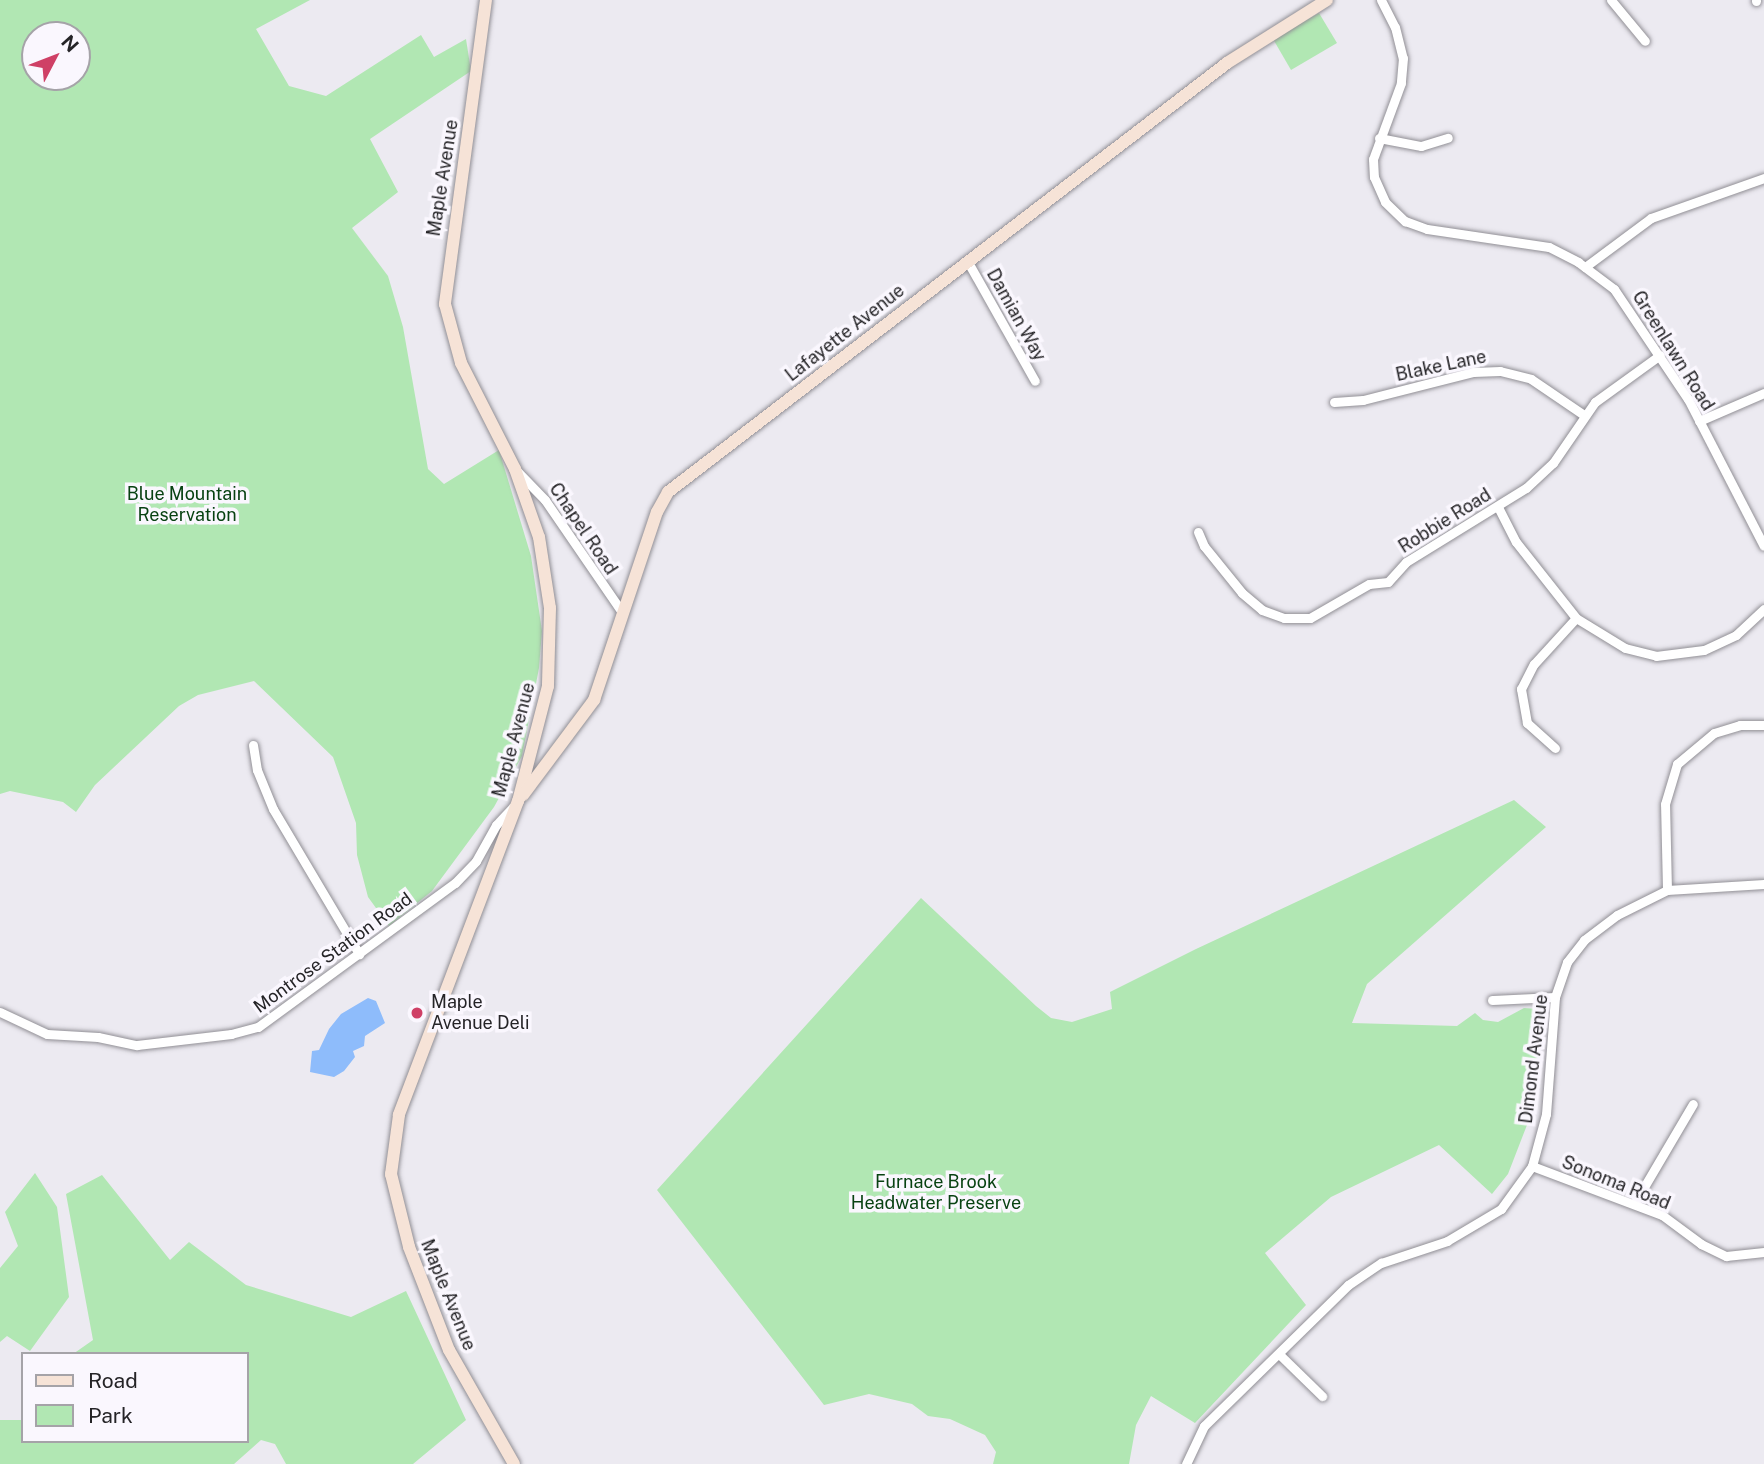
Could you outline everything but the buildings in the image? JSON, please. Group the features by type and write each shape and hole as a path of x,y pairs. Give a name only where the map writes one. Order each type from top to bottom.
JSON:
{"street":[{"name":"Maple Avenue","path":"486,0 445,304 461,362 515,469 539,537 550,627 544,709 518,801 399,1115 391,1159 400,1218 438,1324 510,1462"},
{"name":"Lafayette Avenue","path":"518,801 585,718 607,669 622,612 657,512 668,492 937,283 969,264 1227,63 1327,0"},
{"name":"Greenlawn Road","path":"1381,0 1395,27 1403,71 1378,138 1374,177 1385,202 1405,220 1427,229 1532,242 1585,267 1619,295 1660,355 1699,421 1764,546"},
{"path":"1611,0 1645,41"},
{"path":"1378,138 1421,146 1448,138"},
{"path":"1585,267 1651,218 1764,178"},
{"name":"Damian Way","path":"969,264 1035,382"},
{"name":"Robbie Road","path":"1198,532 1211,555 1262,610 1284,618 1310,618 1369,584 1388,582 1406,562 1498,508 1553,463 1584,415 1625,378 1660,355"},
{"name":"Blake Lane","path":"1334,402 1363,400 1473,372 1500,371 1531,379 1584,415"},
{"path":"1699,421 1764,393"},
{"name":"Chapel Road","path":"515,469 545,500 622,612"},
{"path":"1498,508 1516,542 1576,618 1625,648 1673,655 1722,643 1764,609"},
{"path":"1555,748 1527,723 1521,689 1534,664 1576,618"},
{"path":"1667,890 1667,789 1677,764 1714,733 1764,725"},
{"path":"253,745 257,770 273,809 359,954"},
{"name":"Montrose Station Road","path":"0,1012 47,1034 98,1037 128,1045 231,1034 272,1020 455,883 476,861 496,825 518,801"},
{"name":"Dimond Avenue","path":"1186,1464 1204,1426 1280,1355 1348,1284 1381,1263 1447,1241 1501,1209 1532,1167 1546,1114 1555,997 1567,962 1584,940 1617,915 1667,890 1764,884"},
{"path":"1492,1000 1555,997"},
{"path":"1634,1204 1693,1104"},
{"name":"Sonoma Road","path":"1532,1167 1662,1215 1701,1244 1726,1256 1764,1252"},
{"path":"1280,1355 1322,1396"}],"green space":[{"name":"Blue Mountain Reservation","path":"0,0 310,0 256,29 289,86 326,96 421,35 434,57 466,39 471,71 370,139 398,192 352,228 388,276 403,327 428,469 444,484 499,450 531,556 542,631 539,668 522,756 494,807 432,891 389,926 368,897 357,855 356,823 333,757 254,681 198,695 179,706 95,785 76,812 63,802 10,791 0,794"},
{"path":"1319,13 1337,43 1291,70 1273,39"},
{"name":"Furnace Brook Headwater Preserve","path":"1514,800 1546,827 1367,984 1352,1023 1457,1026 1475,1013 1483,1020 1498,1022 1524,1008 1538,1009 1542,1017 1532,1112 1508,1174 1492,1194 1439,1145 1331,1197 1265,1253 1306,1305 1195,1423 1151,1396 1136,1425 1129,1464 993,1464 996,1452 985,1435 950,1419 928,1416 912,1404 869,1394 824,1405 657,1190 921,898 1036,1006 1051,1018 1072,1022 1112,1009 1110,992"},
{"path":"35,1173 57,1207 69,1297 30,1351 7,1336 0,1342 0,1268 18,1246 5,1212"},
{"path":"102,1175 170,1260 189,1242 246,1285 351,1317 406,1291 466,1420 413,1464 286,1464 275,1444 261,1440 234,1464 0,1464 0,1420 21,1420 21,1443 248,1443 248,1352 76,1352 93,1340 66,1194"}],"water":[{"path":"368,998 376,1001 385,1023 365,1036 364,1046 353,1051 355,1057 344,1071 334,1077 310,1072 312,1051 319,1050 329,1029 341,1014"}],"place":[{"name":"Maple Avenue Deli","path":"417,1013"}]}
